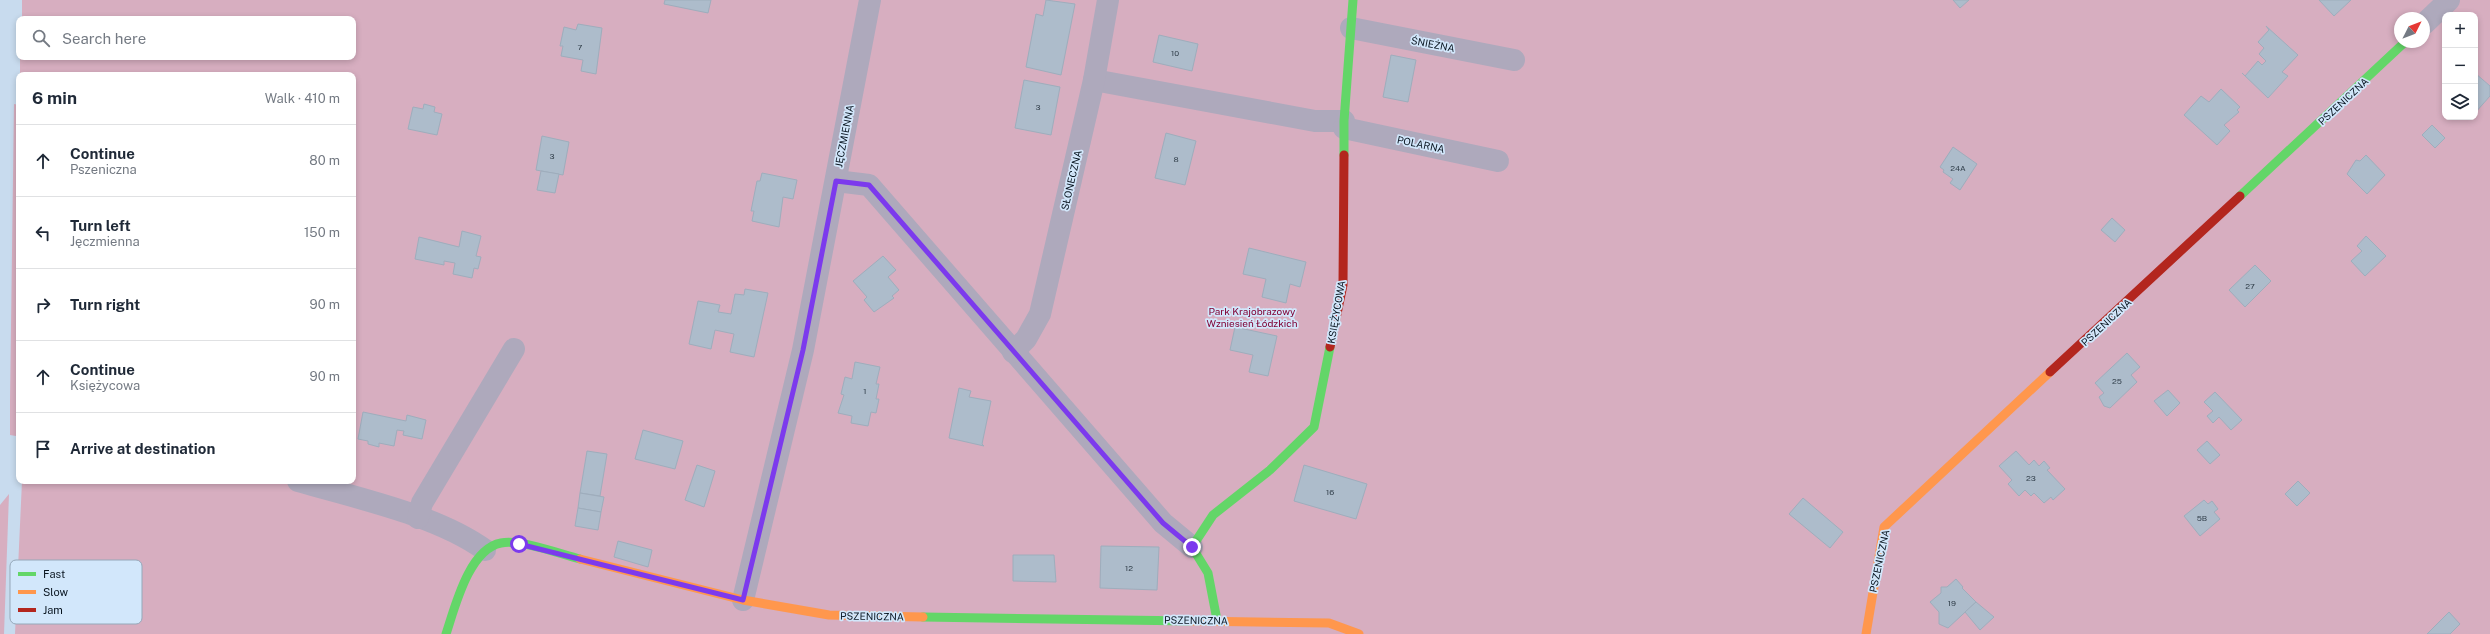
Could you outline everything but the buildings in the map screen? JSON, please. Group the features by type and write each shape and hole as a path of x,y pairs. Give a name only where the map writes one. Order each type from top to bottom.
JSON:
{"street":[{"name":"JĘCZMIENNA","path":"743,600 803,350 870,0"},
{"name":"SŁONECZNA","path":"1013,352 1026,339 1040,314 1094,80 1108,0"},
{"name":"KSIĘŻYCOWA","path":"1192,547 1213,515 1270,470 1314,427 1343,285 1344,124 1353,0"},
{"path":"2430,18 2449,0"},
{"name":"ŚNIEŻNA","path":"1351,28 1514,60"},
{"name":"PSZENICZNA","path":"1866,634 1884,527 2400,48"},
{"name":"POLARNA","path":"1094,80 1315,121 1344,124 1498,161"},
{"path":"836,181 869,185 1163,523 1192,547 1208,573 1217,620"},
{"path":"418,518 422,503 514,349"},
{"path":"308,484 418,518 465,535 485,550"},
{"name":"PSZENICZNA","path":"446,634 472,565 485,550 500,542 519,544 743,600 829,615 1217,620 1329,623 1359,634"}],"green space":[{"name":"Park Krajobrazowy Wzniesień Łódzkich","path":"22,0 2490,0 2490,634 15,634 15,624 142,624 142,560 18,560 22,484 356,484 356,72 20,72 20,60 356,60 356,16 22,16"},
{"path":"14,104 16,104 16,436 10,435"},
{"path":"9,494 4,634 0,634 0,505"}],"traffic: fast":[{"path":"1344,155 1344,121 1353,0"},
{"path":"2240,196 2399,48"},
{"path":"1217,620 1208,573 1192,547 1213,515 1270,470 1314,427 1330,347"},
{"path":"446,634 459,595 472,567 480,556 490,548 501,543 519,543 580,559"},
{"path":"923,617 1191,621"}],"traffic: slow":[{"path":"1866,634 1884,527 2050,372"},
{"path":"580,559 743,600 829,615 923,617"},
{"path":"1191,621 1329,623 1359,634"}],"traffic: jam":[{"path":"1330,347 1343,285 1344,155"},
{"path":"2050,372 2240,196"}],"route":[{"path":"519,544 743,600 803,350 836,181 869,185 1163,523 1192,547"}]}
